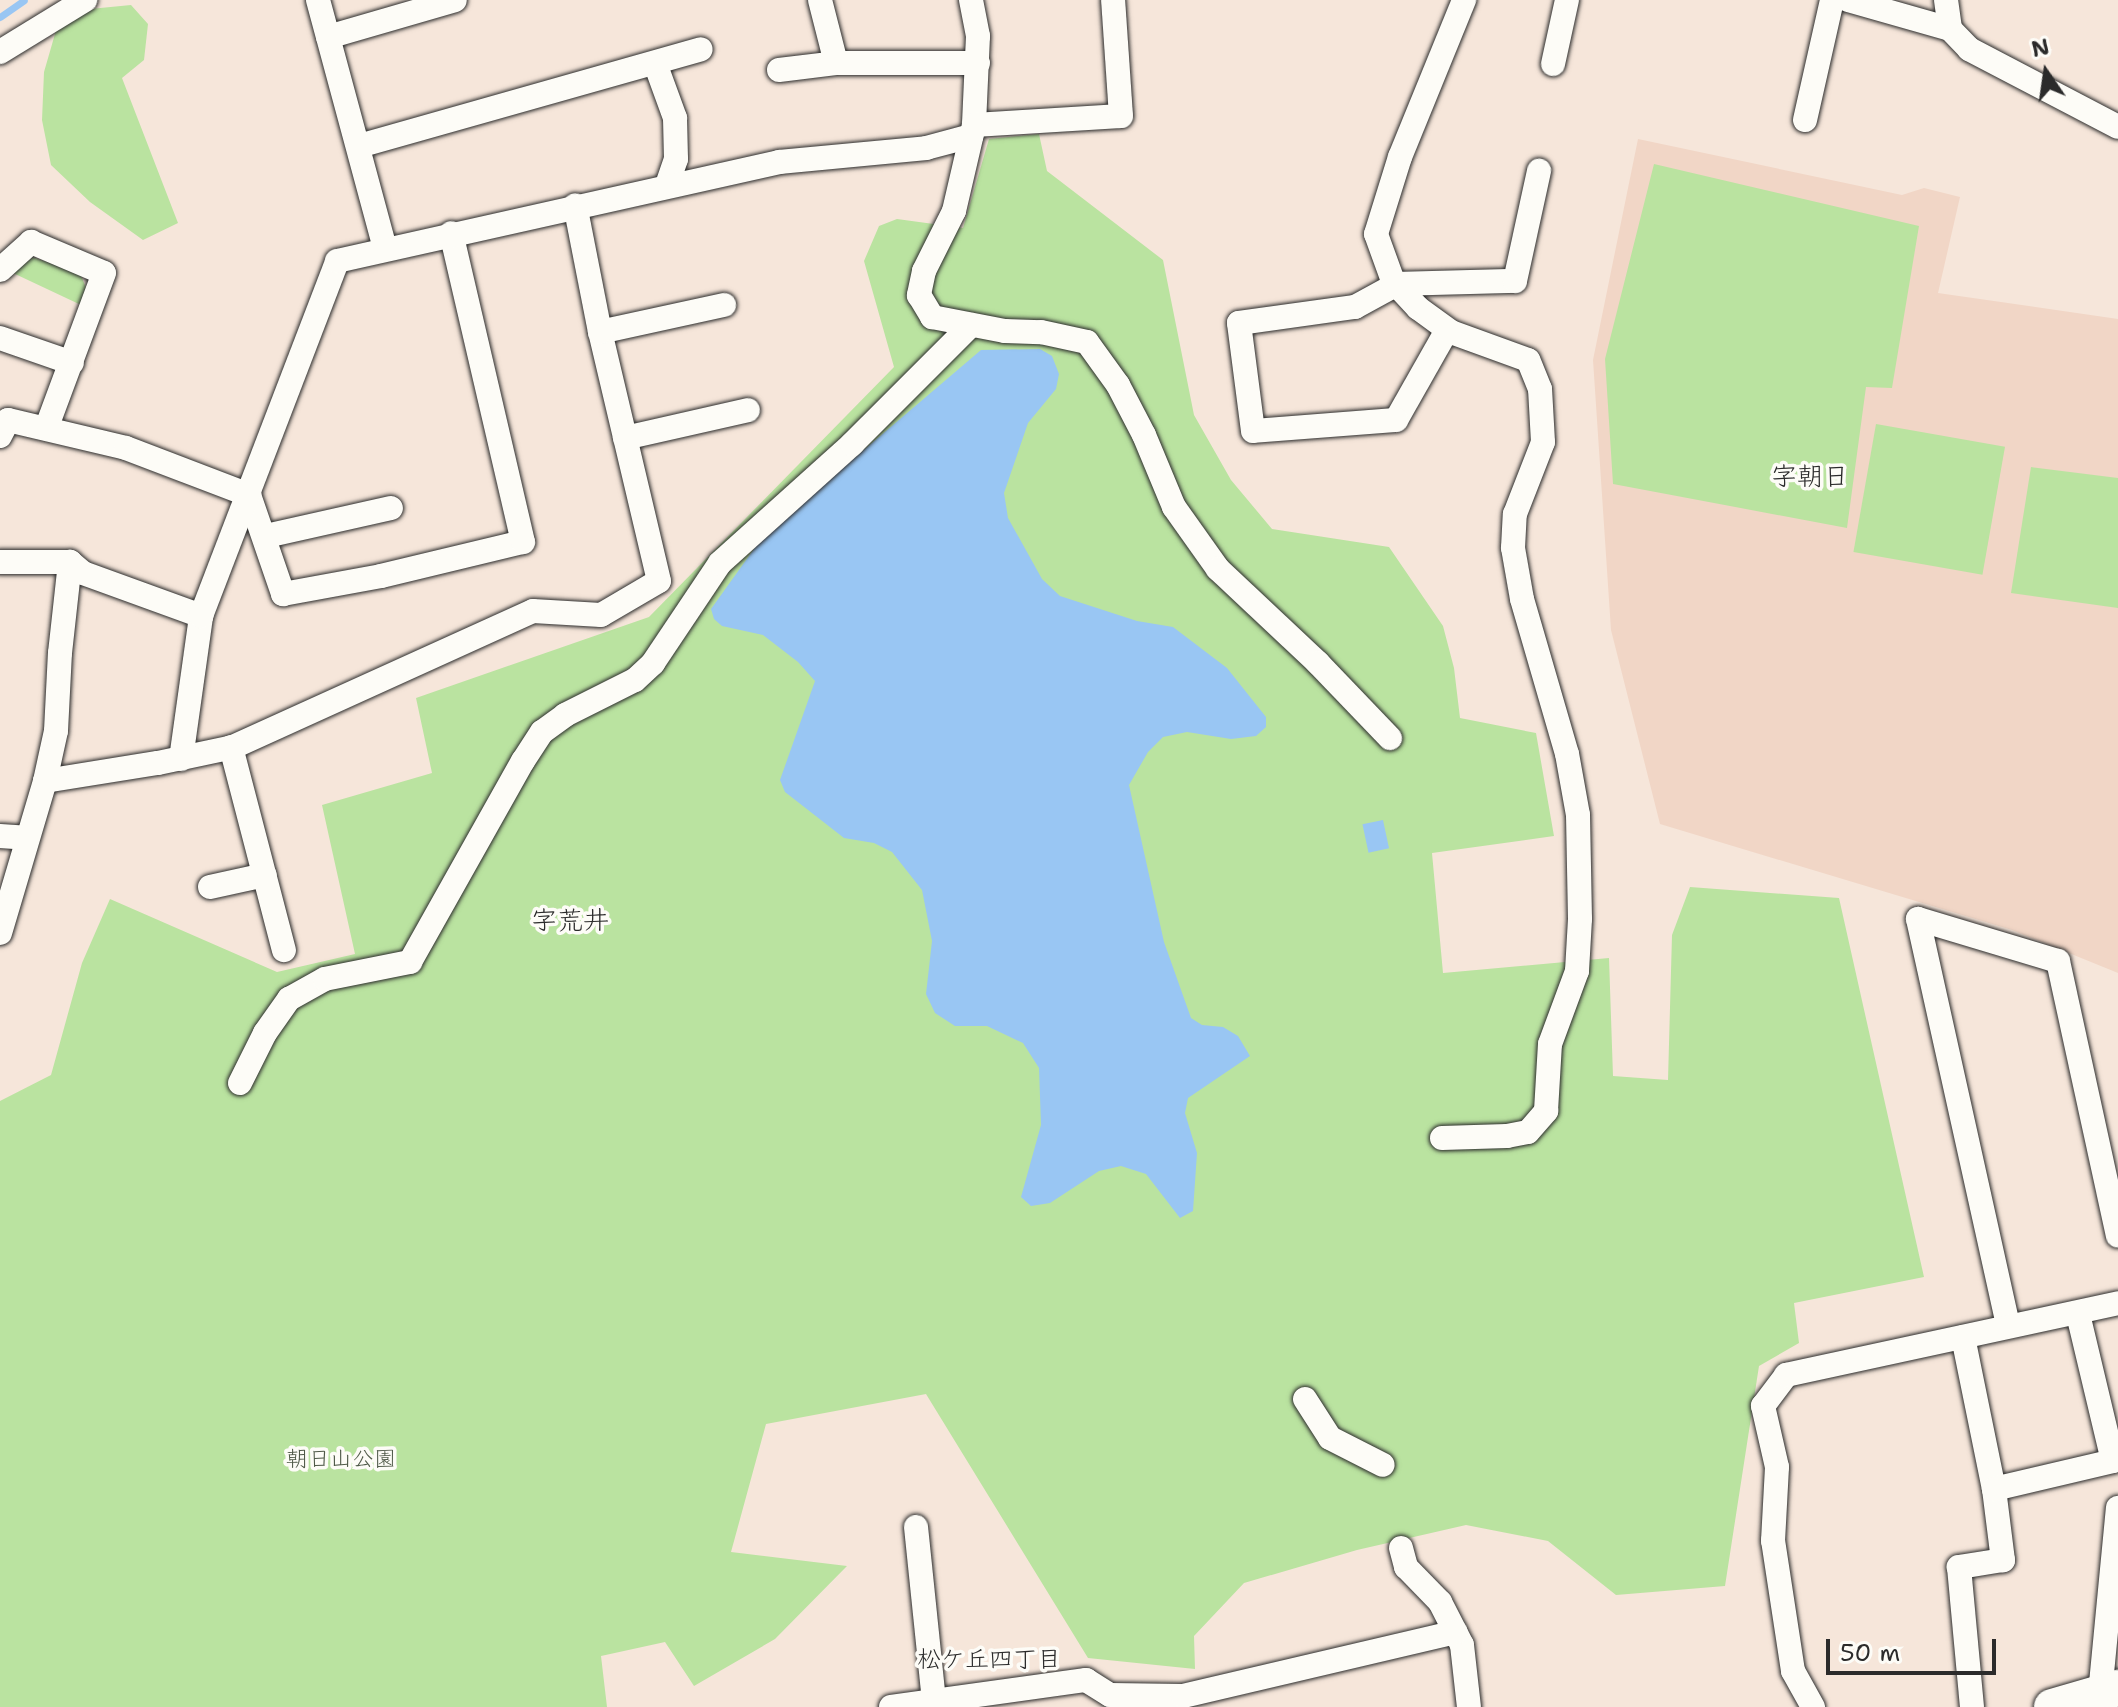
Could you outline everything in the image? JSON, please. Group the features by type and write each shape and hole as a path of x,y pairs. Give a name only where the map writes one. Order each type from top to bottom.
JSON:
{"street":[{"path":"0,52 85,0"},
{"path":"318,0 385,248"},
{"path":"328,37 455,0"},
{"path":"820,0 836,63"},
{"path":"971,0 978,36 973,131 954,211 924,271 919,295 932,317 971,325 1041,332 1087,342 1118,385 1174,507 1218,569 1318,663 1390,738"},
{"path":"181,759 201,616 337,261 575,205 779,162 926,148 973,131 1121,116 1113,0"},
{"path":"1442,1138 1507,1136 1528,1132 1546,1111 1550,1044 1577,971 1580,919 1578,815 1567,754 1522,599 1513,548 1515,514 1543,442 1540,389 1528,360 1447,330 1418,308 1397,284 1376,234 1400,157 1464,0"},
{"path":"1553,64 1567,0"},
{"path":"1805,120 1832,0"},
{"path":"1848,0 1950,29 1969,49 2118,127"},
{"path":"1946,0 1950,29"},
{"path":"359,146 701,49"},
{"path":"655,63 675,118 676,159 667,185"},
{"path":"779,70 836,63 978,63"},
{"path":"1447,330 1396,420 1253,431 1239,323 1355,307 1397,284 1515,281 1539,171"},
{"path":"45,781 181,759 231,747 533,611 601,615 659,581 600,332 575,205"},
{"path":"0,436 8,420 46,429 126,448 249,495 266,536 283,594 381,576 523,542 451,233"},
{"path":"0,270 31,242 104,273 46,429"},
{"path":"600,332 724,305"},
{"path":"240,1083 265,1033 289,999 325,979 410,962 542,732 565,715 635,680 653,663 720,563 852,444 971,325"},
{"path":"0,338 72,363"},
{"path":"625,438 748,410"},
{"path":"266,536 391,508"},
{"path":"0,562 70,562 83,573 201,616"},
{"path":"0,933 45,781 56,731 60,653 70,562"},
{"path":"231,747 284,950"},
{"path":"0,836 26,838"},
{"path":"210,887 265,875"},
{"path":"2008,1325 1918,919 2058,961 2118,1236"},
{"path":"1813,1707 1793,1671 1773,1541 1777,1467 1763,1406 1786,1375 2118,1303"},
{"path":"1994,1489 2113,1461 2078,1314"},
{"path":"1963,1337 1994,1489 2003,1560 1959,1567 1972,1707"},
{"path":"1305,1399 1330,1438 1383,1465"},
{"path":"2052,1707 2109,1691 2118,1508"},
{"path":"916,1527 934,1700"},
{"path":"1401,1548 1406,1567 1440,1602 1462,1645 1469,1707"},
{"path":"891,1707 1086,1680 1110,1701 1183,1696 1456,1632"}],"shaded area":[{"path":"1638,139 1902,195 1924,188 1960,197 1938,293 2118,319 2118,973 2012,930 1660,824 1611,630 1593,360"}],"green space":[{"path":"131,5 148,24 144,60 122,78 178,223 143,240 90,202 51,165 42,120 44,72 57,27 80,10"},
{"name":"朝日山公園","path":"1039,134 1047,171 1163,260 1194,415 1231,480 1272,529 1389,547 1443,626 1454,668 1460,718 1536,733 1554,836 1432,853 1443,973 1609,958 1613,1076 1668,1080 1672,935 1690,887 1839,898 1924,1277 1794,1303 1799,1343 1759,1366 1725,1586 1616,1595 1548,1541 1466,1525 1357,1550 1244,1583 1194,1636 1195,1669 1088,1658 926,1394 766,1424 731,1552 847,1566 775,1639 694,1686 665,1642 601,1656 607,1707 0,1707 0,1101 51,1075 82,963 110,899 277,972 355,954 322,805 432,773 416,698 649,617 894,367 864,261 879,226 897,219 963,228 989,139"},
{"path":"1654,164 1919,226 1892,388 1866,387 1847,528 1613,484 1605,359"},
{"path":"32,257 80,273 86,288 81,305 13,273"},
{"path":"1876,424 2005,447 1982,575 1853,552"},
{"path":"2031,467 2118,478 2118,608 2011,593"}],"water":[{"path":"1040,349 1052,356 1059,374 1056,389 1028,423 1004,493 1008,518 1042,579 1060,596 1137,621 1173,627 1227,668 1266,717 1266,727 1256,736 1231,739 1187,732 1163,737 1148,752 1129,785 1164,942 1191,1018 1202,1025 1223,1027 1238,1036 1250,1056 1188,1098 1185,1113 1197,1153 1193,1211 1180,1218 1146,1174 1121,1166 1099,1171 1050,1203 1031,1206 1021,1197 1041,1125 1039,1068 1023,1043 987,1026 955,1026 935,1013 926,994 932,941 922,890 892,852 874,843 844,838 785,792 780,780 815,681 798,662 763,635 722,626 714,619 711,609 764,535 981,350"},
{"path":"1383,820 1389,848 1368,853 1362,824"}],"waterway":[{"path":"0,17 24,0"}],"district":[{"name":"字朝日","path":"1810,476"},
{"name":"字荒井","path":"570,920"},
{"name":"松ケ丘四丁目","path":"989,1660"}]}
